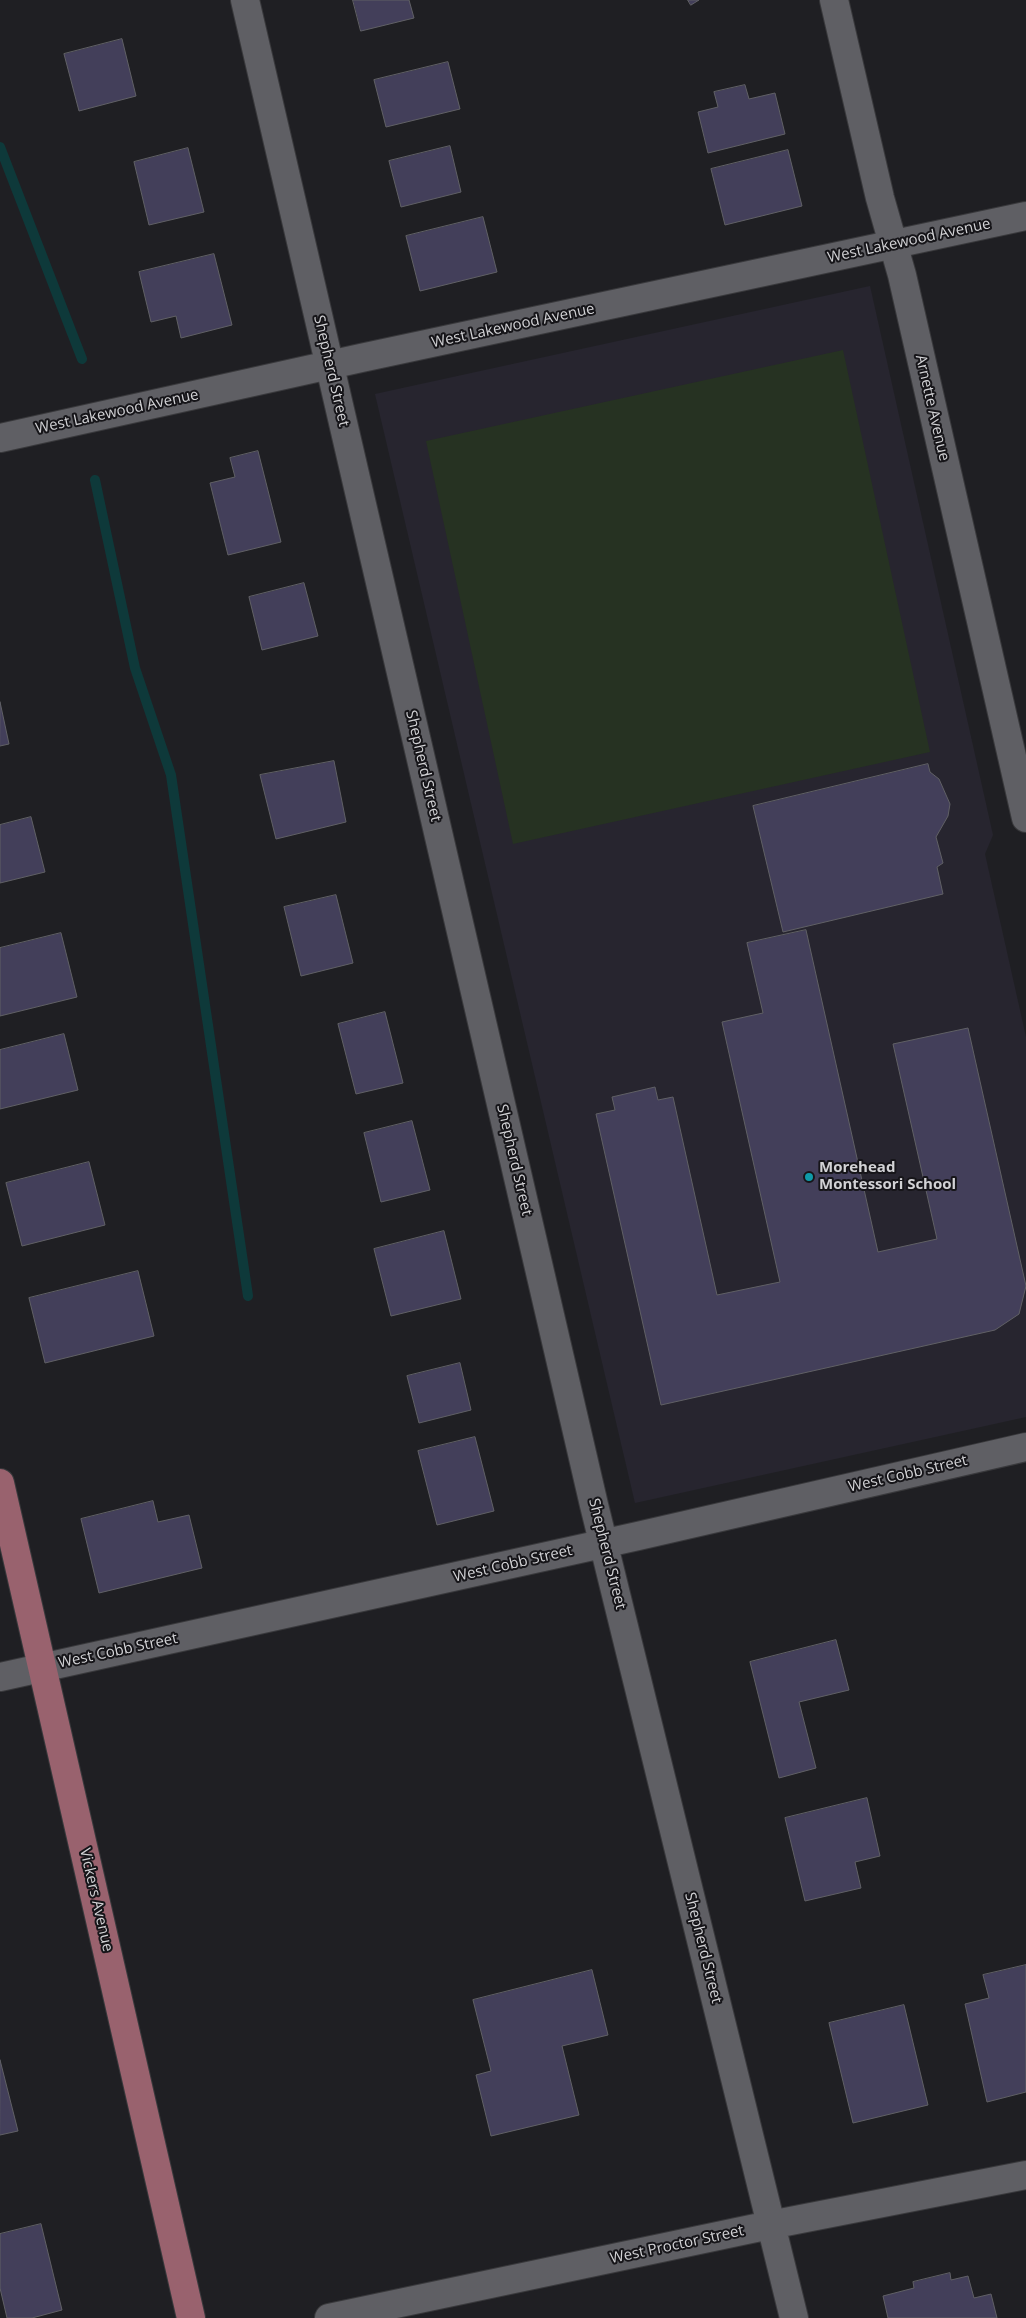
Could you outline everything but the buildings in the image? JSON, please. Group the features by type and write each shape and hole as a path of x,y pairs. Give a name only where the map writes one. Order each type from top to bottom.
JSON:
{"main road":[{"name":"Vickers Avenue","path":"0,1483 191,2318"}],"street":[{"name":"Shepherd Street","path":"245,0 605,1543 794,2318"},
{"name":"Arnette Avenue","path":"834,0 893,245 902,275 1026,818"},
{"name":"West Lakewood Avenue","path":"0,438 330,365 1026,216"},
{"name":"West Cobb Street","path":"0,1677 605,1543 1026,1447"},
{"name":"West Proctor Street","path":"329,2318 770,2225 1026,2175"}],"shaded area":[{"path":"870,286 993,835 985,854 1026,1037 1026,1417 635,1503 375,394"}],"green space":[{"path":"843,350 930,752 513,844 426,441"}],"waterway":[{"path":"0,147 82,359"},
{"path":"95,480 135,668 171,775 248,1296"}],"place":[{"name":"Morehead Montessori School","path":"809,1177"}]}
